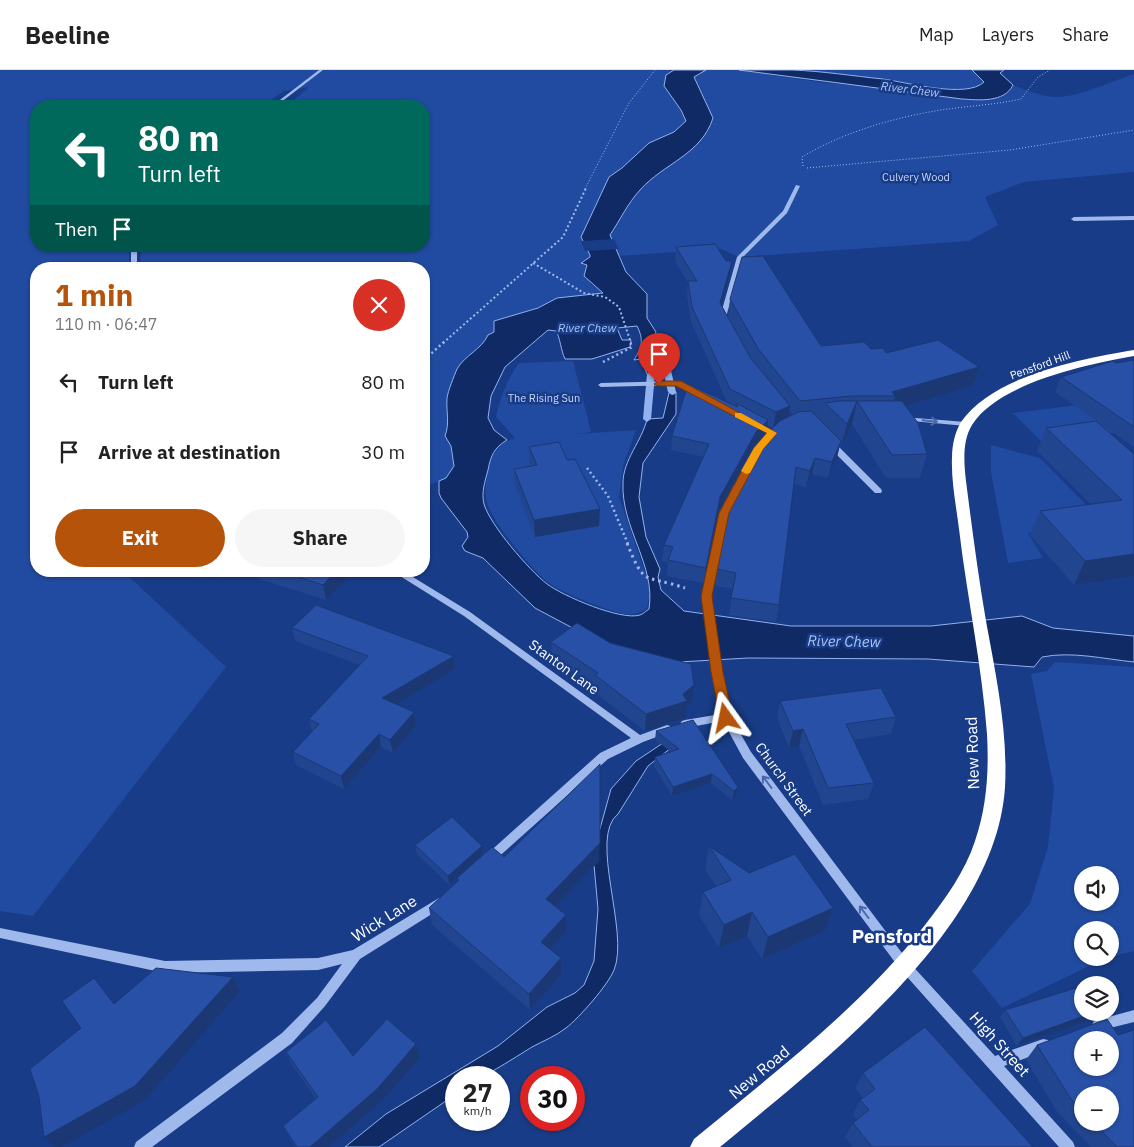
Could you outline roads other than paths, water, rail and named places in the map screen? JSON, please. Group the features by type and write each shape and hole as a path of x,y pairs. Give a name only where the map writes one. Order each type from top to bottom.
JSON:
{"highway":[{"name":"Pensford Hill","path":"966,424 984,404 1011,388 1080,363 1134,353"},
{"name":"New Road","path":"702,1147 837,1035 904,965 956,899 973,870 985,841 995,802 996,774 990,692 975,600 958,456 966,424"}],"street":[{"path":"282,100 321,70"},
{"path":"732,333 723,317 740,257 785,212 798,186"},
{"path":"1074,219 1134,218"},
{"path":"602,385 678,383 704,397"},
{"path":"892,419 966,424"},
{"path":"825,437 878,492"},
{"name":"Church Street","path":"741,480 724,513 706,600 726,718 747,755 904,965"},
{"name":"Stanton Lane","path":"406,577 467,614 639,739"},
{"path":"480,867 604,756 639,739 680,725 726,718"},
{"name":"Wick Lane","path":"0,932 165,967 318,964 356,955 450,894"},
{"path":"141,1147 287,1038 321,1002 356,955"},
{"name":"High Street","path":"904,965 1068,1147"},
{"path":"1084,1030 1134,1016"},
{"path":"994,1063 1057,1040"}],"water":[{"name":"River Chew","path":"674,70 706,70 694,77 713,118 707,131 691,150 640,190 610,235 626,272 647,294 647,318 656,332 651,341 651,346 670,358 652,356 650,359 655,374 647,374 641,359 634,360 641,343 641,335 637,326 617,328 622,340 631,340 630,347 592,359 565,359 556,331 548,330 505,367 491,396 488,418 494,430 507,440 496,449 492,456 483,496 488,513 502,535 539,577 566,595 606,611 631,616 640,615 649,609 648,577 627,515 623,483 629,458 645,427 647,419 663,418 669,393 676,392 676,414 643,463 639,497 646,537 660,569 658,577 661,590 684,611 791,626 931,626 1022,616 1053,628 1134,636 1134,662 1065,655 1042,657 1034,667 928,659 748,658 679,662 649,661 582,633 535,608 483,558 465,551 462,546 468,537 467,532 439,493 439,481 446,478 454,466 451,446 445,436 448,422 447,398 457,369 482,344 488,335 494,332 494,321 538,308 557,298 603,293 584,276 587,265 581,263 590,255 581,237 609,177 622,168 649,143 674,132 686,121 681,110 664,86 666,75"},
{"name":"River Chew","path":"739,70 815,71 883,79 935,88 964,89 976,87 984,82 972,70 1004,70 1000,73 1013,85 1009,91 997,98 983,100 962,99"},
{"path":"663,743 671,748 648,766 610,826 607,843 608,863 618,953 611,976 593,1001 566,1028 558,1033 502,1066 465,1066 498,1046 547,1007 575,993 584,985 594,961 598,909 593,854 611,789 636,761"},
{"path":"445,1078 445,1102 379,1147 345,1147 386,1114"}],"waterway":[{"name":"River Chew","path":"664,358 672,392"},
{"name":"River Chew","path":"647,419 651,374"}],"district":[{"name":"Pensford","path":"892,936"}],"park label":[{"name":"Culvery Wood","path":"916,177"},
{"name":"The Rising Sun","path":"544,398"}]}
